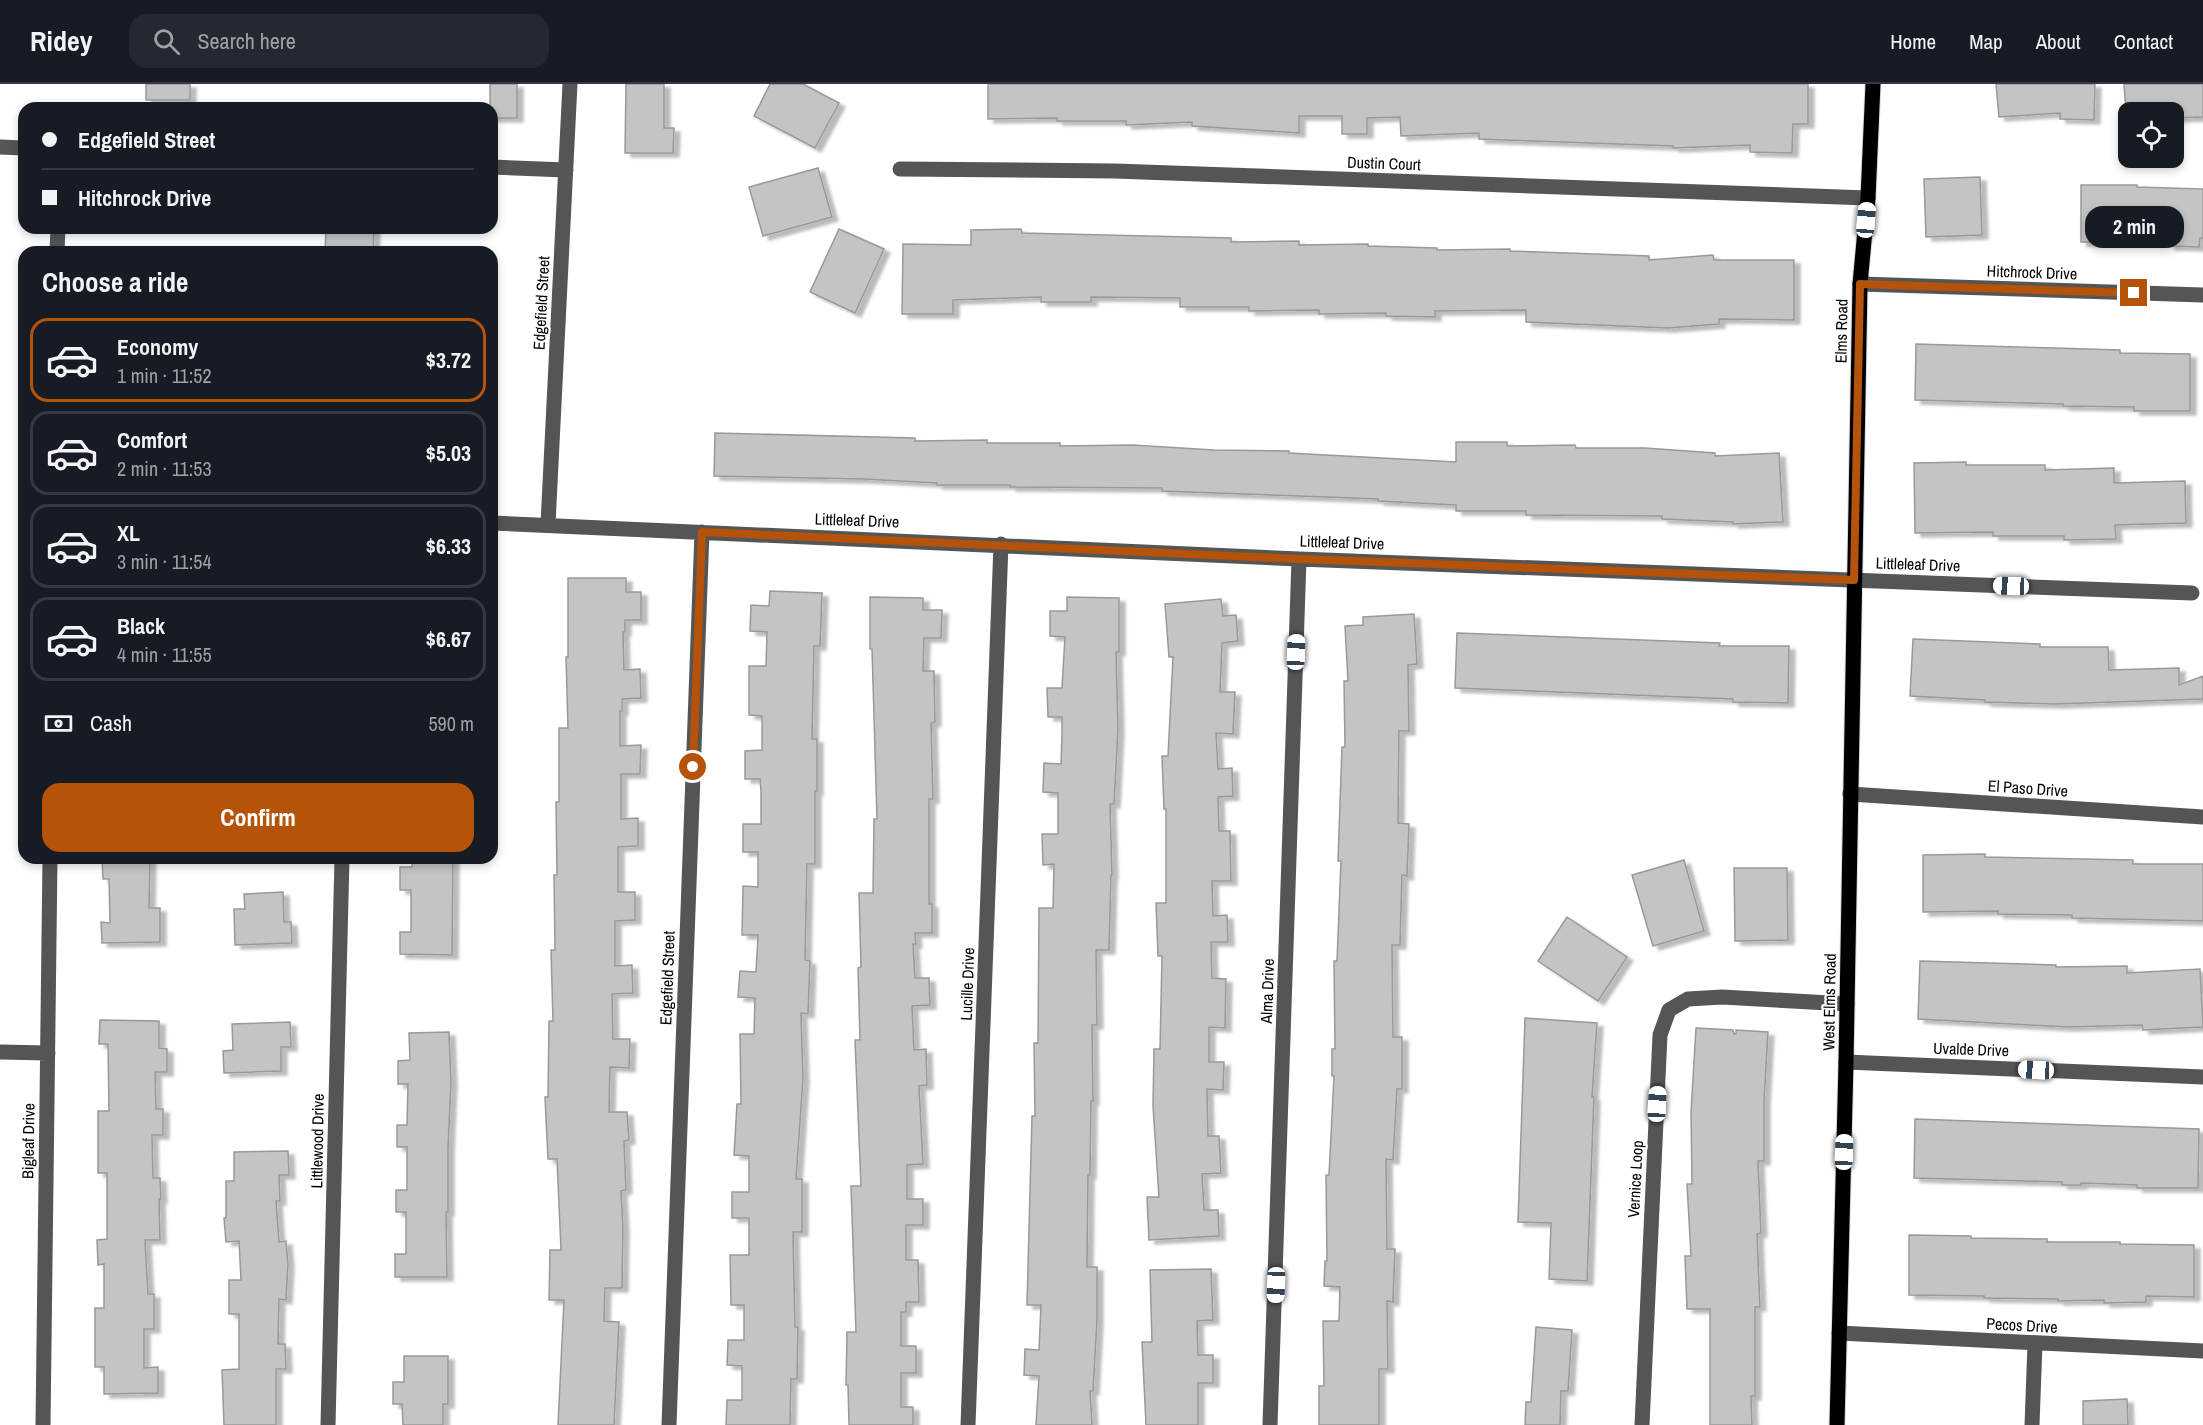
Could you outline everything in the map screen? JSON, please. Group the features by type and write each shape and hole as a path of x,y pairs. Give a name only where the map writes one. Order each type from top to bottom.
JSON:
{"main road":[{"name":"Elms Road","path":"1854,580 1860,284 1868,198 1873,84"},
{"name":"West Elms Road","path":"1836,1425 1846,1062 1854,580"}],"street":[{"name":"Edgefield Street","path":"548,524 570,84"},
{"path":"0,147 18,148"},
{"path":"498,167 566,170"},
{"name":"Dustin Court","path":"900,169 1127,171 1868,198"},
{"name":"Hitchrock Drive","path":"1860,284 2203,295"},
{"name":"Littleleaf Drive","path":"498,523 1299,559 2192,593"},
{"name":"Edgefield Street","path":"669,1425 702,532"},
{"name":"Lucille Drive","path":"969,1425 1001,544"},
{"name":"Alma Drive","path":"1270,1425 1299,559"},
{"name":"El Paso Drive","path":"1850,794 2203,817"},
{"name":"Bigleaf Drive","path":"43,1425 50,864"},
{"name":"Littlewood Drive","path":"328,1425 342,864"},
{"name":"Vernice Loop","path":"1642,1425 1660,1035 1669,1010 1688,999 1722,998 1847,1004"},
{"path":"0,1052 48,1053"},
{"name":"Uvalde Drive","path":"1846,1062 2203,1077"},
{"name":"Pecos Drive","path":"1839,1333 2203,1351"},
{"path":"2032,1425 2036,1344"}],"building":[{"path":"146,84 190,84 190,100 146,100"},
{"path":"490,84 517,84 517,118 498,118 498,102 490,102"},
{"path":"626,84 664,84 664,128 674,128 673,153 625,153"},
{"path":"770,84 803,84 839,103 815,148 754,116"},
{"path":"988,84 1808,84 1808,124 1793,124 1792,153 1750,152 1750,145 1673,148 1673,146 1479,139 1479,133 1401,136 1400,117 1367,118 1367,134 1342,134 1342,116 1299,116 1299,133 1192,126 1192,122 1126,125 1126,121 1057,121 1057,118 988,119"},
{"path":"1996,84 2095,84 2094,120 2060,119 2060,113 1999,117"},
{"path":"2124,84 2203,84 2203,117 2184,118 2184,102 2125,102"},
{"path":"818,168 832,217 763,236 749,187"},
{"path":"1980,177 1982,235 1926,237 1924,179"},
{"path":"2081,185 2137,185 2137,187 2203,189 2203,238 2200,238 2199,247 2169,246 2169,242 2081,242"},
{"path":"839,229 884,249 855,313 810,292"},
{"path":"1021,229 1022,233 1231,238 1231,242 1299,241 1299,245 1368,244 1368,246 1437,248 1437,250 1510,249 1510,251 1649,256 1649,260 1713,255 1714,260 1794,260 1794,320 1719,319 1719,324 1668,328 1526,322 1526,310 1435,311 1435,317 1386,316 1386,313 1319,314 1319,310 1249,311 1249,307 1180,307 1180,298 1091,297 1091,302 1041,302 1041,297 953,300 953,314 902,314 903,244 971,245 971,230"},
{"path":"326,234 374,234 373,246 325,246"},
{"path":"1916,344 2190,354 2190,411 2134,411 2134,407 1915,400"},
{"path":"715,433 915,438 915,441 987,440 987,443 1060,443 1060,446 1132,445 1214,450 1289,451 1289,453 1456,462 1456,442 1507,442 1507,446 1575,445 1576,448 1645,448 1715,453 1715,456 1779,453 1783,522 1733,524 1733,522 1662,519 1662,516 1526,515 1526,511 1456,511 1456,505 1378,501 1378,499 1162,491 1162,488 1010,487 1010,485 937,485 937,483 863,479 714,476"},
{"path":"1966,462 1966,465 2045,465 2045,470 2114,468 2114,483 2185,481 2186,523 2115,525 2116,539 2064,540 2064,536 1993,536 1993,532 1915,533 1914,463"},
{"path":"568,578 626,578 626,592 641,592 641,620 625,620 625,632 623,632 624,670 640,669 641,698 622,699 622,711 620,711 620,746 641,745 640,774 621,774 621,819 638,818 638,846 618,847 618,892 635,892 635,920 615,921 615,966 632,965 633,993 612,994 613,1039 630,1039 629,1068 610,1067 609,1112 627,1112 629,1140 624,1141 626,1190 621,1191 622,1288 605,1288 604,1321 619,1322 614,1425 558,1425 564,1300 549,1300 550,1250 561,1250 557,1159 548,1159 545,1097 548,1097 549,1021 553,1021 551,950 555,950 554,875 557,875 556,802 559,802 559,728 568,728 566,657 568,657"},
{"path":"770,591 822,593 820,646 814,646 812,739 817,739 817,791 815,791 815,864 807,864 805,960 810,961 808,1014 801,1013 803,1079 796,1179 802,1179 802,1232 793,1232 795,1327 798,1327 797,1379 791,1379 790,1425 726,1425 727,1400 742,1400 742,1366 727,1365 728,1340 744,1340 744,1305 731,1305 730,1255 749,1255 749,1218 732,1218 732,1192 749,1192 749,1156 734,1155 737,1104 741,1104 740,1034 754,1034 755,998 738,997 740,971 756,972 758,935 742,935 743,886 758,887 758,852 743,852 743,824 761,824 760,779 745,779 745,751 762,750 762,716 749,715 749,666 766,666 767,632 750,631 751,605 769,606"},
{"path":"870,597 923,598 923,610 942,610 941,638 924,638 923,671 934,671 935,722 931,723 933,799 929,799 929,904 932,904 932,933 915,933 916,944 913,944 915,978 929,978 930,1005 912,1006 914,1050 926,1049 927,1085 919,1086 923,1164 907,1165 907,1199 923,1199 923,1225 906,1225 906,1260 918,1260 919,1302 906,1302 906,1312 901,1312 901,1346 916,1346 916,1373 901,1373 901,1407 913,1407 913,1425 849,1425 848,1385 846,1385 847,1332 856,1332 851,1186 861,1186 855,1040 860,1040 859,893 873,893 874,819 877,819"},
{"path":"1067,597 1119,598 1119,652 1116,652 1118,729 1114,804 1110,804 1112,875 1109,950 1096,950 1097,1025 1092,1025 1093,1101 1091,1101 1090,1175 1088,1175 1087,1267 1097,1267 1097,1320 1093,1391 1090,1391 1092,1425 1036,1425 1039,1376 1024,1375 1025,1349 1039,1350 1041,1305 1027,1305 1032,1116 1035,1116 1034,1043 1038,1043 1039,908 1053,908 1054,864 1043,865 1042,834 1058,834 1058,793 1043,792 1044,763 1061,764 1062,717 1048,717 1047,688 1062,688 1065,637 1050,636 1050,611 1067,611"},
{"path":"1221,599 1223,616 1236,615 1238,641 1222,643 1220,692 1235,692 1233,734 1216,733 1218,769 1232,768 1233,796 1218,797 1219,831 1230,831 1231,881 1212,881 1213,916 1227,915 1228,942 1211,942 1212,978 1226,979 1225,1028 1209,1027 1209,1062 1224,1062 1223,1090 1207,1089 1208,1136 1219,1136 1221,1173 1202,1174 1204,1210 1218,1210 1219,1236 1149,1240 1147,1197 1159,1197 1153,1106 1154,1049 1160,1049 1162,956 1158,956 1156,903 1166,903 1166,809 1164,809 1162,756 1168,756 1173,657 1169,657 1165,604"},
{"path":"1414,614 1417,664 1408,665 1409,731 1399,731 1398,823 1409,824 1407,876 1402,875 1400,945 1392,945 1393,1037 1402,1037 1402,1089 1397,1089 1393,1160 1386,1159 1387,1249 1395,1249 1393,1302 1387,1301 1388,1369 1379,1369 1379,1425 1319,1425 1319,1386 1324,1386 1323,1321 1339,1321 1340,1287 1324,1286 1325,1261 1327,1261 1326,1175 1329,1175 1334,1076 1332,1076 1332,1049 1335,1049 1334,961 1337,961 1341,861 1338,861 1342,747 1345,747 1344,681 1348,681 1345,626 1363,625 1363,617"},
{"path":"1457,633 1720,643 1719,646 1789,646 1788,703 1455,688"},
{"path":"1913,639 2040,644 2040,647 2108,647 2109,670 2179,668 2179,685 2203,676 2203,699 2055,704 1985,702 1985,700 1910,696"},
{"path":"1985,854 1985,857 2133,860 2133,864 2203,864 2203,921 2072,918 2072,915 1998,914 1998,911 1923,912 1923,855"},
{"path":"1684,860 1704,931 1653,946 1632,875"},
{"path":"102,864 150,864 149,908 160,908 160,942 102,943 101,922 110,923 109,879 103,879"},
{"path":"412,864 453,864 452,955 400,954 400,932 411,932 411,890 400,890 400,867 412,867"},
{"path":"1734,868 1787,868 1788,940 1735,941"},
{"path":"283,892 284,922 291,922 292,943 235,945 234,909 245,909 244,894"},
{"path":"1567,917 1627,957 1598,1001 1538,961"},
{"path":"1920,961 2056,965 2056,967 2127,966 2127,973 2200,969 2203,1027 2143,1030 2142,1025 2068,1027 1918,1019"},
{"path":"1525,1018 1597,1023 1592,1097 1594,1097 1587,1281 1549,1279 1551,1223 1518,1222"},
{"path":"100,1020 159,1021 159,1048 167,1049 167,1072 155,1072 156,1109 163,1109 163,1135 152,1135 153,1178 160,1178 160,1240 145,1240 148,1294 154,1294 154,1329 144,1329 144,1368 158,1367 158,1393 104,1394 104,1367 95,1367 95,1308 104,1308 104,1264 98,1265 97,1240 107,1239 107,1173 98,1173 98,1111 109,1111 108,1044 99,1044"},
{"path":"290,1022 291,1047 281,1047 281,1071 224,1073 223,1051 233,1050 232,1024"},
{"path":"1696,1028 1733,1030 1734,1034 1736,1030 1768,1032 1764,1101 1764,1161 1758,1161 1761,1233 1757,1234 1760,1307 1755,1307 1755,1396 1751,1396 1752,1425 1710,1425 1710,1309 1687,1309 1685,1256 1691,1256 1687,1184 1692,1184 1691,1112"},
{"path":"449,1032 451,1083 448,1212 446,1212 447,1277 395,1277 395,1254 406,1254 406,1212 396,1212 396,1190 407,1190 407,1147 397,1147 397,1125 407,1125 408,1084 398,1084 398,1061 410,1060 409,1033"},
{"path":"1915,1119 2199,1129 2198,1188 2137,1188 2137,1185 2081,1183 2081,1185 2062,1185 2062,1182 1914,1178"},
{"path":"288,1151 289,1175 279,1175 280,1201 276,1201 279,1242 286,1241 288,1264 286,1300 279,1299 278,1344 285,1344 286,1369 276,1369 276,1425 224,1425 222,1370 239,1369 239,1314 229,1314 229,1280 241,1280 239,1241 226,1242 224,1218 226,1218 226,1181 234,1181 234,1152"},
{"path":"1909,1235 2047,1239 2047,1242 2194,1245 2194,1297 2146,1296 2146,1302 2104,1303 2104,1300 2058,1301 2058,1299 1984,1298 1984,1296 1909,1295"},
{"path":"1211,1269 1213,1320 1197,1321 1198,1355 1213,1355 1213,1383 1198,1383 1198,1425 1146,1425 1142,1342 1152,1342 1150,1270"},
{"path":"1536,1327 1572,1330 1568,1391 1561,1391 1560,1425 1525,1425 1526,1402 1531,1402"},
{"path":"404,1356 448,1356 448,1404 443,1404 443,1425 403,1425 402,1404 393,1404 393,1382 404,1382"},
{"path":"2127,1399 2128,1425 2083,1425 2083,1401"}],"route":[{"path":"693,767 702,532 1299,559 1854,580 1860,284 2134,293"}]}
